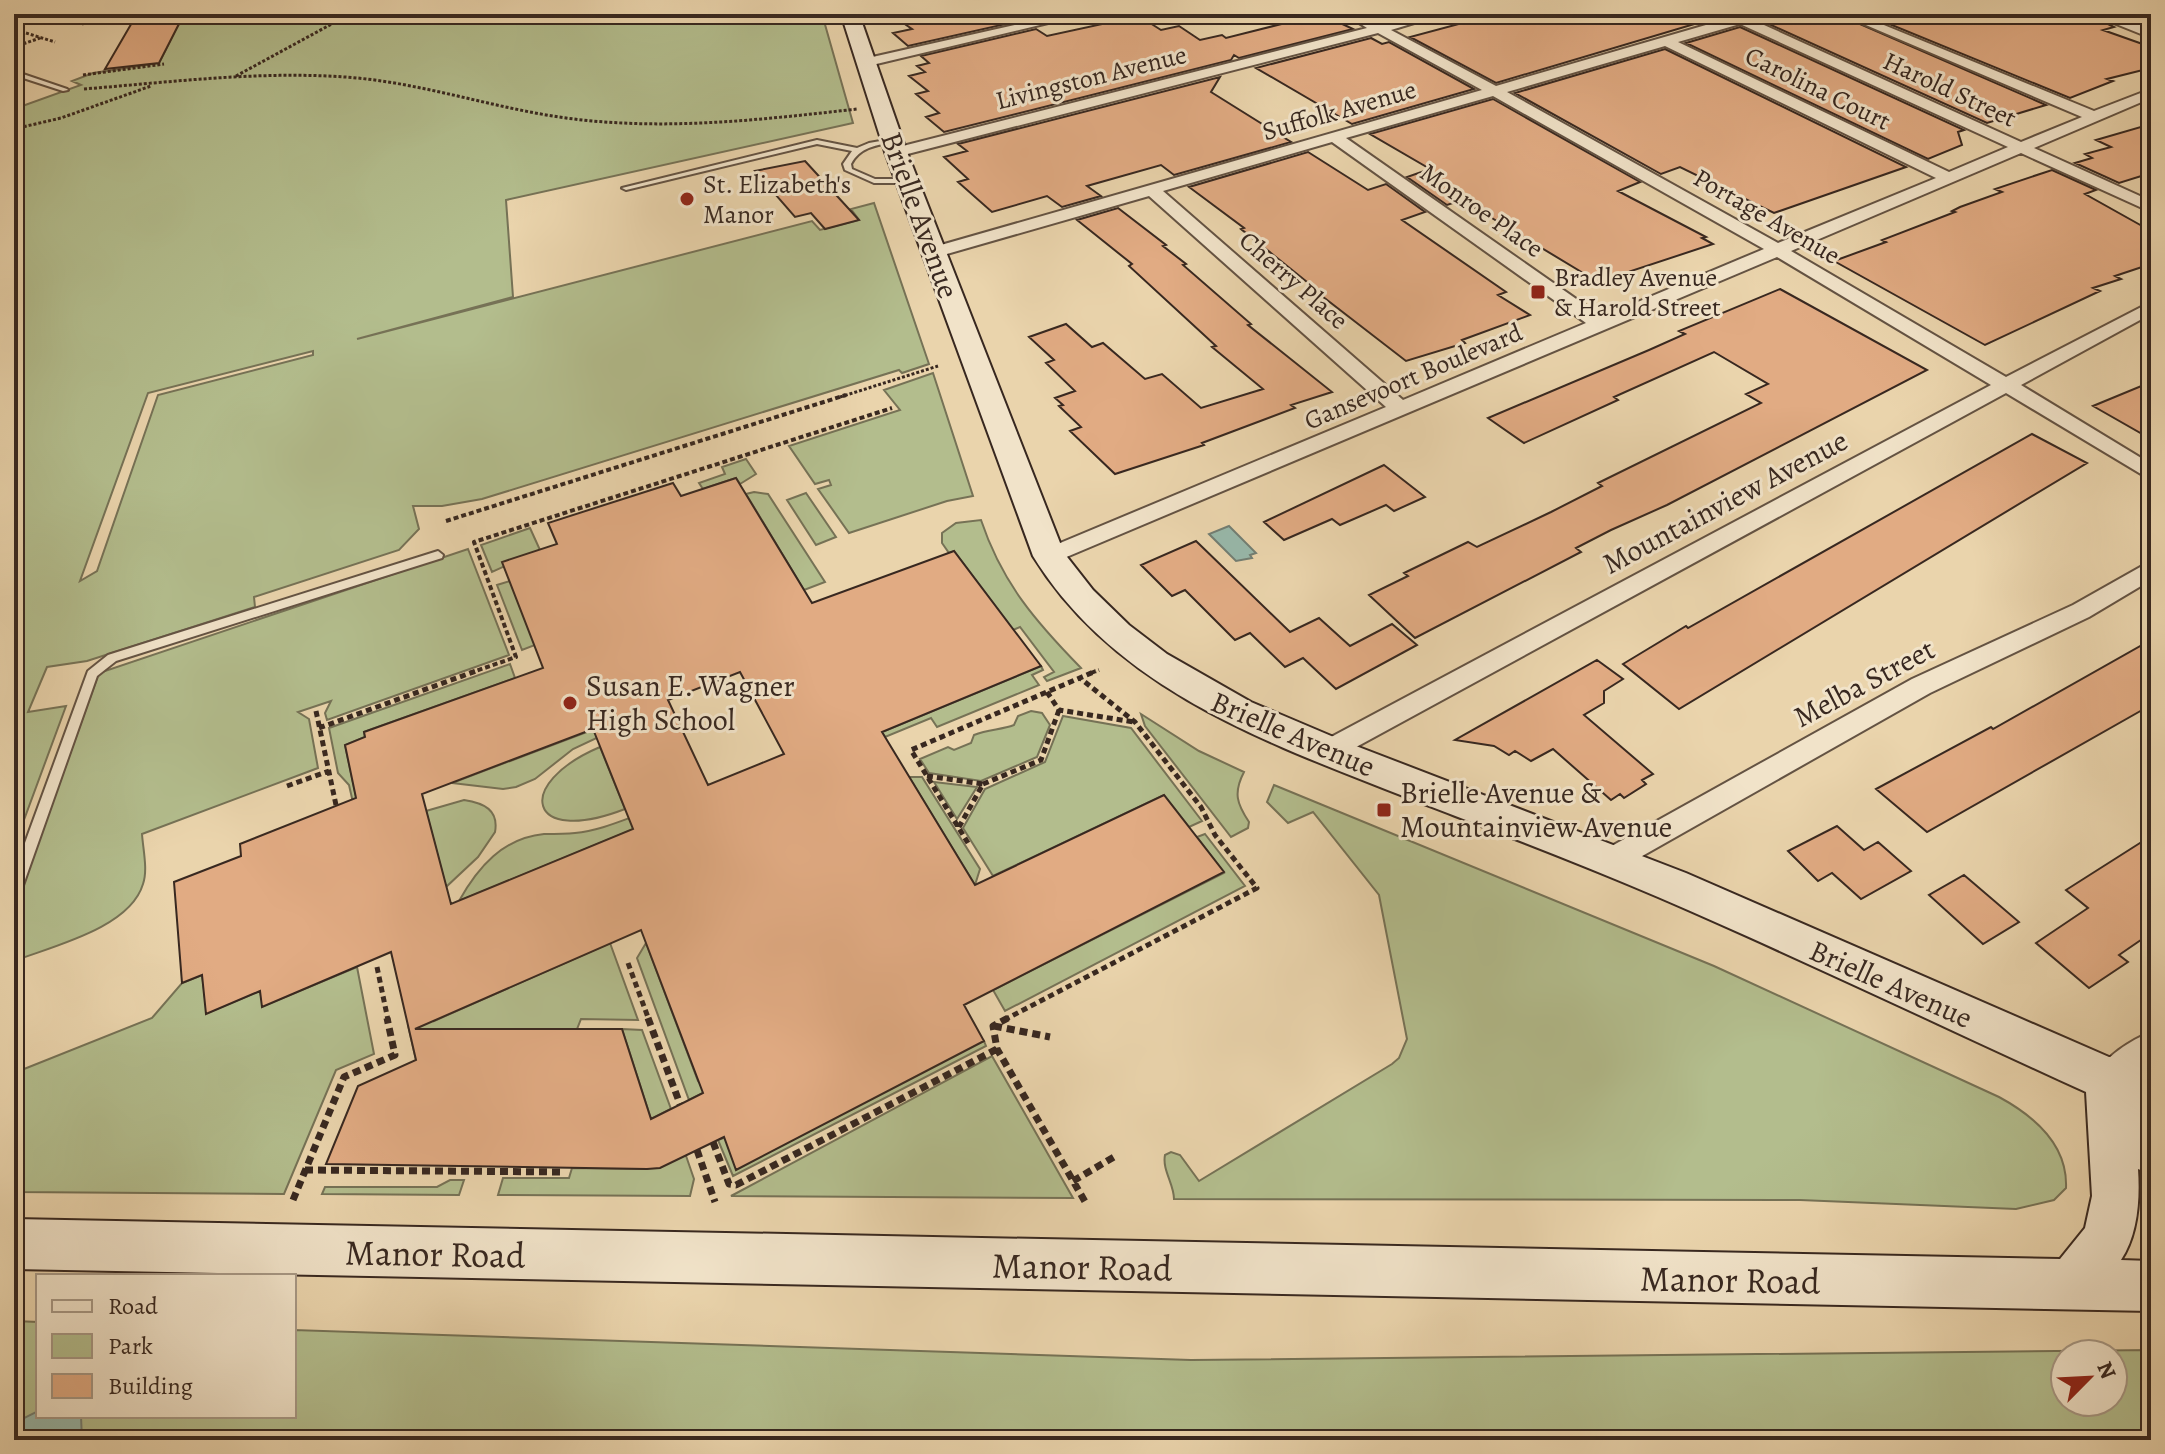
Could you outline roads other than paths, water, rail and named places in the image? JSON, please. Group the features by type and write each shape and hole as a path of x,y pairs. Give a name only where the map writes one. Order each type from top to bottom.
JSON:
{"street":[{"name":"Brielle Avenue","path":"850,14 933,253 1049,556 1089,608 1124,641 1165,672 1262,726 1611,860 2130,1078"},
{"path":"868,62 1080,14"},
{"name":"Portage Avenue","path":"1351,14 1496,90 2006,385 2151,473"},
{"name":"Livingston Avenue","path":"894,146 1438,14"},
{"name":"Suffolk Avenue","path":"933,253 1666,41 1735,17 1759,14"},
{"path":"1846,14 2095,117"},
{"path":"2097,14 2151,34"},
{"name":"Harold Street","path":"1735,17 2151,207"},
{"name":"Carolina Court","path":"1666,41 1949,178"},
{"name":"Gansevoort Boulevard","path":"1049,556 2151,93"},
{"name":"Monroe Place","path":"1334,137 1601,325"},
{"name":"Cherry Place","path":"1152,190 1401,409"},
{"name":"Mountainview Avenue","path":"1327,751 2151,307"},
{"name":"Melba Street","path":"1611,860 1921,686 2081,611 2151,569"},
{"path":"2071,1286 2107,1239 2116,1196 2130,1078 2151,1047"},
{"path":"2130,1078 2151,1151"},
{"name":"Manor Road","path":"14,1244 2151,1286"}],"lane":[{"path":"14,73 65,90"},
{"path":"626,188 817,142 858,150 894,146"},
{"path":"858,150 847,164 854,175 874,181 907,181"},
{"path":"14,891 92,674 112,658 438,555"}],"place":[{"name":"St. Elizabeth's Manor","path":"687,199"},
{"name":"Bradley Avenue & Harold Street","path":"1538,292"},
{"name":"Susan E. Wagner High School","path":"570,703"},
{"name":"Brielle Avenue & Mountainview Avenue","path":"1384,810"}]}
